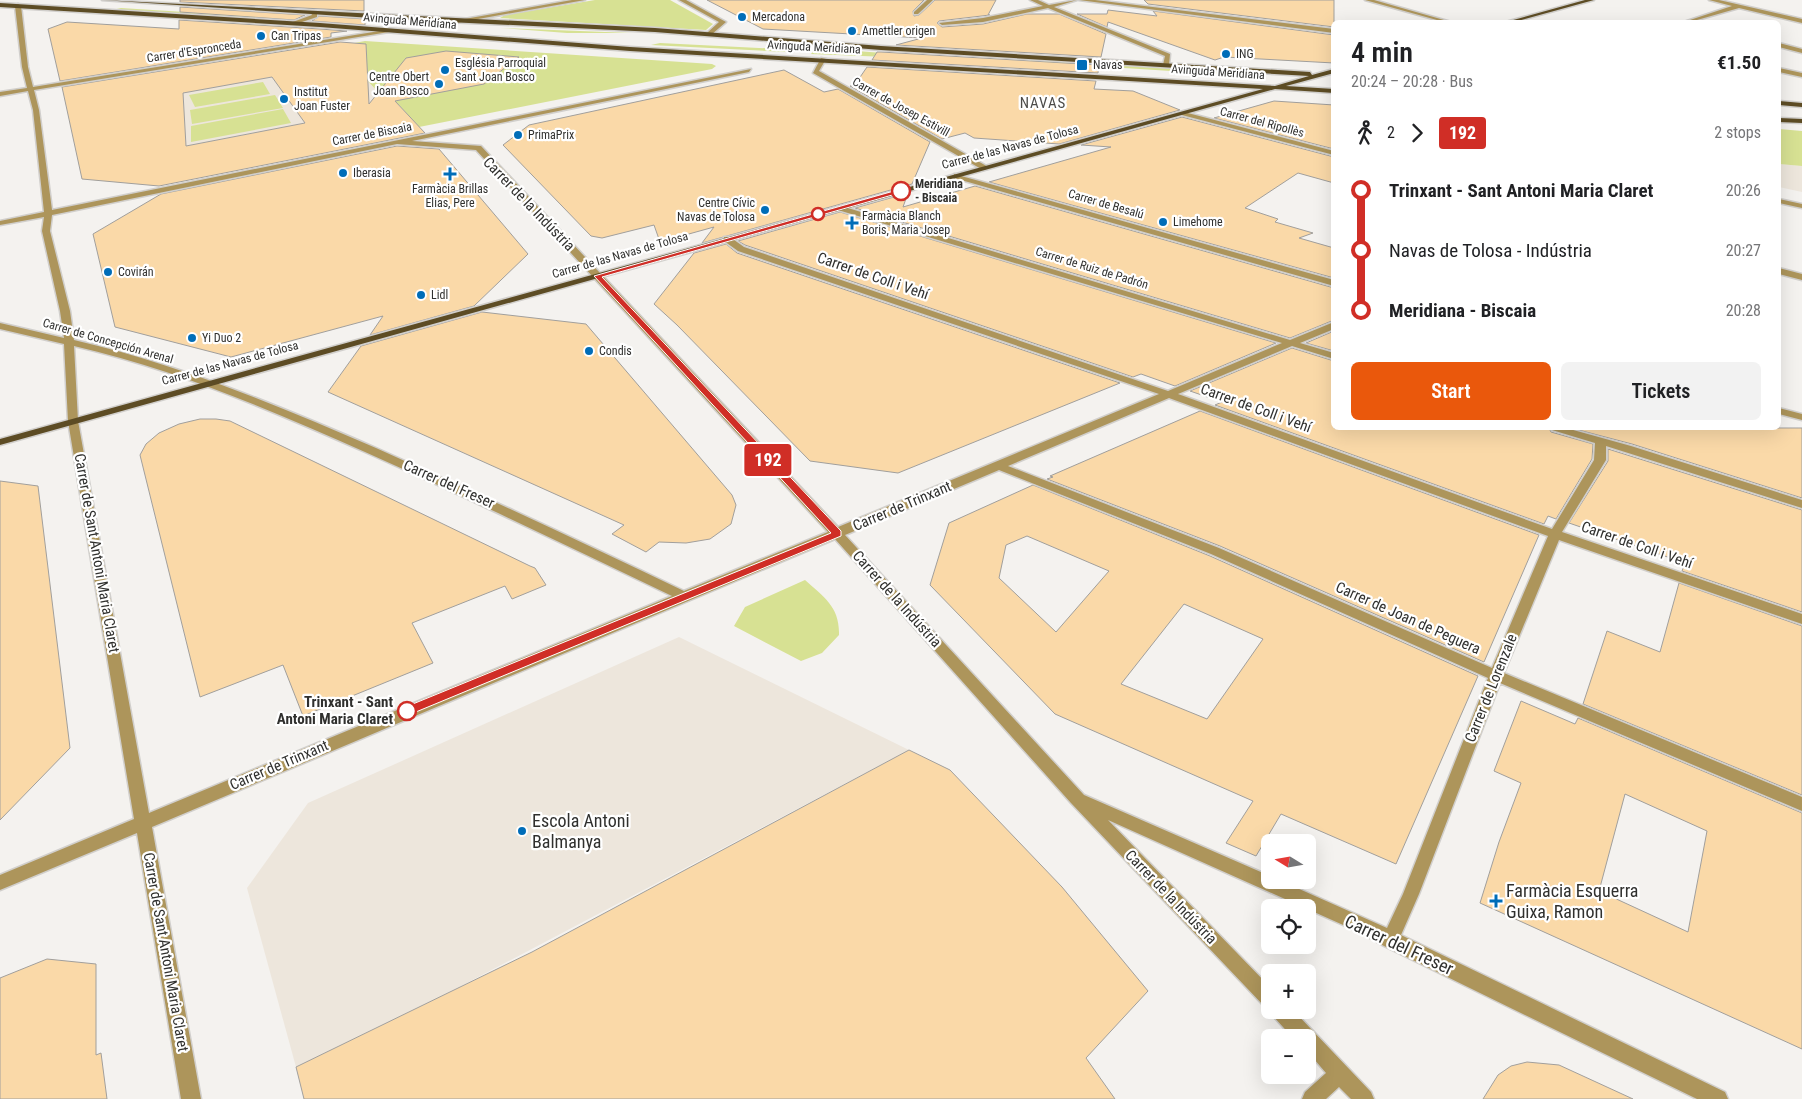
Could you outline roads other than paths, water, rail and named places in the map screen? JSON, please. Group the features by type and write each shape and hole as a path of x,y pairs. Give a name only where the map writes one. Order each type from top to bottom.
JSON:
{"main road":[{"name":"Avinguda Meridiana","path":"105,0 709,34 881,48 1331,76"},
{"path":"1516,20 1590,0"},
{"path":"0,7 55,1"},
{"name":"Avinguda Meridiana","path":"18,6 293,23 822,61 1331,91"},
{"path":"392,31 456,21"},
{"name":"Carrer de las Navas de Tolosa","path":"0,442 1331,72"},
{"path":"1781,103 1802,105"},
{"path":"1781,120 1802,121"}],"street":[{"path":"456,21 582,0"},
{"path":"682,0 723,22 709,34"},
{"path":"916,13 930,0"},
{"path":"1034,0 1168,55 1166,65"},
{"path":"942,22 983,20 1074,0"},
{"path":"1082,0 1331,30"},
{"path":"1368,0 1441,20"},
{"path":"1712,0 1802,20"},
{"name":"Carrer de Sant Antoni Maria Claret","path":"18,6 20,36 36,110 48,213 46,231 65,311 69,341 73,421 191,1099"},
{"path":"1694,20 1739,6"},
{"name":"Avinguda Meridiana","path":"293,23 315,16 314,13"},
{"name":"Carrer d'Espronceda","path":"0,94 392,31"},
{"path":"1781,46 1802,51"},
{"name":"Carrer de Josep Estivill","path":"822,61 815,72 986,168"},
{"name":"Carrer de Biscaia","path":"0,223 749,70"},
{"path":"1781,70 1802,75"},
{"name":"Carrer del Ripollès","path":"1184,114 1331,152"},
{"name":"Carrer de la Indústria","path":"397,142 478,148 837,534 1077,798 1261,991"},
{"name":"Carrer de Besalú","path":"957,176 1331,282"},
{"path":"1781,201 1802,206"},
{"name":"Carrer de Ruiz de Padrón","path":"841,208 1331,355"},
{"name":"Carrer de Coll i Vehí","path":"727,239 741,249 1170,394 1555,534 1802,619"},
{"path":"1781,272 1802,277"},
{"name":"Carrer de Concepción Arenal","path":"0,326 69,341 209,383"},
{"name":"Carrer de Trinxant","path":"0,882 1331,326"},
{"name":"Carrer del Freser","path":"209,383 280,410 488,502 684,597"},
{"path":"1781,412 1802,417"},
{"path":"1562,430 1627,448 1802,504"},
{"name":"Carrer de Lorenzale","path":"1390,940 1414,884 1495,675 1555,534 1600,460 1601,442"},
{"name":"Carrer de Joan de Peguera","path":"998,466 1216,551 1495,675 1802,804"},
{"name":"Carrer del Freser","path":"1077,798 1390,940 1718,1099"},
{"path":"1289,1019 1298,1029"},
{"path":"1316,1048 1364,1099"},
{"path":"1312,1099 1340,1073"}],"place":[{"name":"Mercadona","path":"742,17"},
{"name":"Amettler origen","path":"852,31"},
{"name":"Can Tripas","path":"261,36"},
{"name":"ING","path":"1226,54"},
{"name":"Navas","path":"1082,65"},
{"name":"Església Parroquial Sant Joan Bosco","path":"445,70"},
{"name":"Centre Obert Joan Bosco","path":"439,84"},
{"name":"Institut Joan Fuster","path":"284,99"},
{"name":"PrimaPrix","path":"518,135"},
{"name":"Iberasia","path":"343,173"},
{"name":"Farmàcia Brillas Elias, Pere","path":"450,174"},
{"name":"Meridiana - Biscaia","path":"901,191"},
{"name":"Centre Cívic Navas de Tolosa","path":"765,210"},
{"name":"Limehome","path":"1163,222"},
{"name":"Farmàcia Blanch Boris, Maria Josep","path":"852,223"},
{"name":"Covirán","path":"108,272"},
{"name":"Lidl","path":"421,295"},
{"name":"Yi Duo 2","path":"192,338"},
{"name":"Condis","path":"589,351"},
{"name":"Trinxant - Sant Antoni Maria Claret","path":"407,711"},
{"name":"Escola Antoni Balmanya","path":"522,831"},
{"name":"Farmàcia Esquerra Guixa, Ramon","path":"1496,901"}],"district":[{"name":"NAVAS","path":"1043,103"}]}
